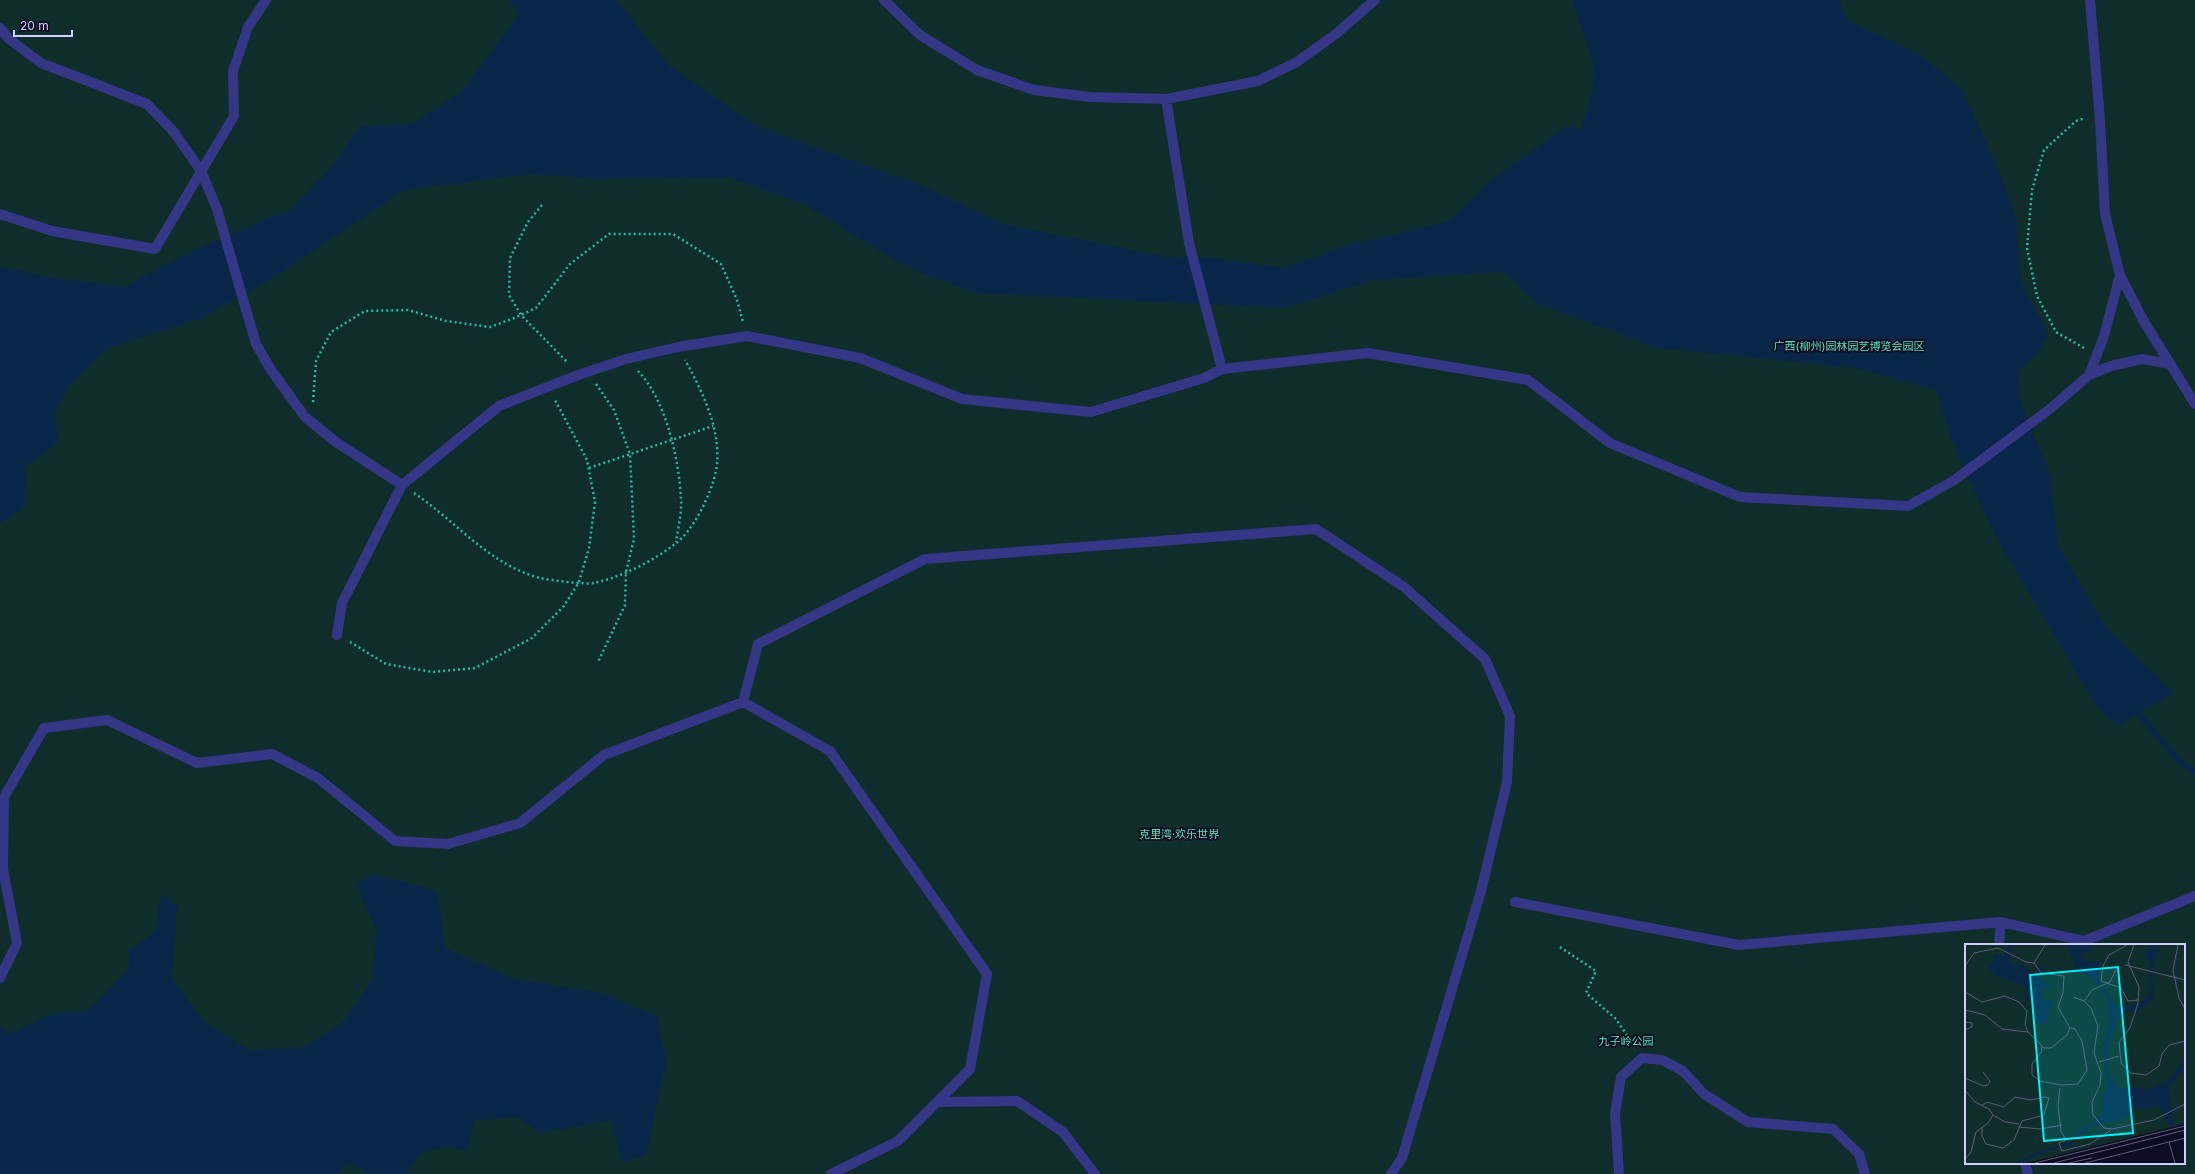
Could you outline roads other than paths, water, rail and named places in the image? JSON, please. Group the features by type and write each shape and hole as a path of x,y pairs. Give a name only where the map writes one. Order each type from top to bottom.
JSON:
{"lane":[{"path":"0,214 52,231 155,249 180,210 201,171 234,116 233,71 248,27 266,0"},
{"path":"884,0 920,35 977,70 1034,90 1090,97 1166,99 1258,81 1297,62 1337,33 1375,0"},
{"path":"2090,0 2105,214 2120,275 2142,320 2195,404"},
{"path":"0,28 9,39 41,63 147,104 174,132 201,171 218,209 256,344 271,370 305,417 336,442 402,485"},
{"path":"1166,99 1189,243 1222,369"},
{"path":"2089,376 2097,355 2120,275"},
{"path":"337,635 342,603 402,485 499,406 581,374 626,359 678,347 747,336 860,358 962,399 1091,412 1204,378 1222,369 1368,353 1528,380 1610,443 1740,497 1908,506 1953,481 2050,409 2089,376 2111,366 2142,359 2170,364"},
{"path":"743,702 758,644 925,559 1316,529 1404,587 1485,659 1510,716 1508,782 1481,891 1402,1158 1390,1174"},
{"path":"0,978 17,943 3,869 4,797 44,728 107,720 197,763 272,754 318,778 395,841 448,844 520,823 604,755 743,702"},
{"path":"743,702 830,751 987,974 970,1069 898,1141 831,1174"},
{"path":"1515,902 1738,945 2001,922 2084,941 2195,896"},
{"path":"1999,944 2001,922"},
{"path":"1619,1174 1615,1113 1621,1077 1642,1058 1662,1060 1683,1071 1704,1094 1748,1122 1833,1129 1859,1154 1865,1174"},
{"path":"937,1102 1017,1101 1063,1132 1095,1174"},
{"path":"2026,1164 2028,1174"}],"water":[{"path":"509,0 617,0 668,65 757,126 915,183 1004,224 1167,257 1215,258 1283,268 1345,246 1449,221 1494,177 1569,125 1581,130 1593,89 1594,64 1572,0 1839,0 1848,21 1919,54 1962,89 2001,176 2015,214 2021,281 2048,334 2038,354 2018,371 2020,401 2051,477 2057,543 2104,625 2174,693 2116,726 2096,706 2001,546 1955,449 1936,390 1855,368 1657,348 1536,303 1504,272 1374,280 1283,308 976,293 904,266 805,205 730,178 592,179 532,174 404,190 273,278 201,318 108,348 69,387 55,413 57,443 25,467 24,508 0,523 0,266 52,278 125,286 180,256 292,208 330,169 361,126 414,123 463,90 519,14"},
{"path":"373,874 437,891 445,948 515,979 602,993 657,1016 666,1061 646,1155 622,1162 611,1120 540,1133 517,1117 475,1120 467,1151 446,1147 421,1153 406,1174 368,1174 348,1164 338,1174 0,1174 0,1027 9,1034 54,1013 88,1011 129,968 129,951 157,930 161,895 177,905 172,978 205,1023 250,1050 304,1047 344,1021 372,980 377,929 356,885"}],"waterway":[{"path":"2133,707 2180,762 2195,772"}],"park label":[{"name":"广西(柳州)园林园艺博览会园区","path":"1849,346"},
{"name":"克里湾·欢乐世界","path":"1179,834"},
{"name":"九子岭公园","path":"1626,1041"}]}
